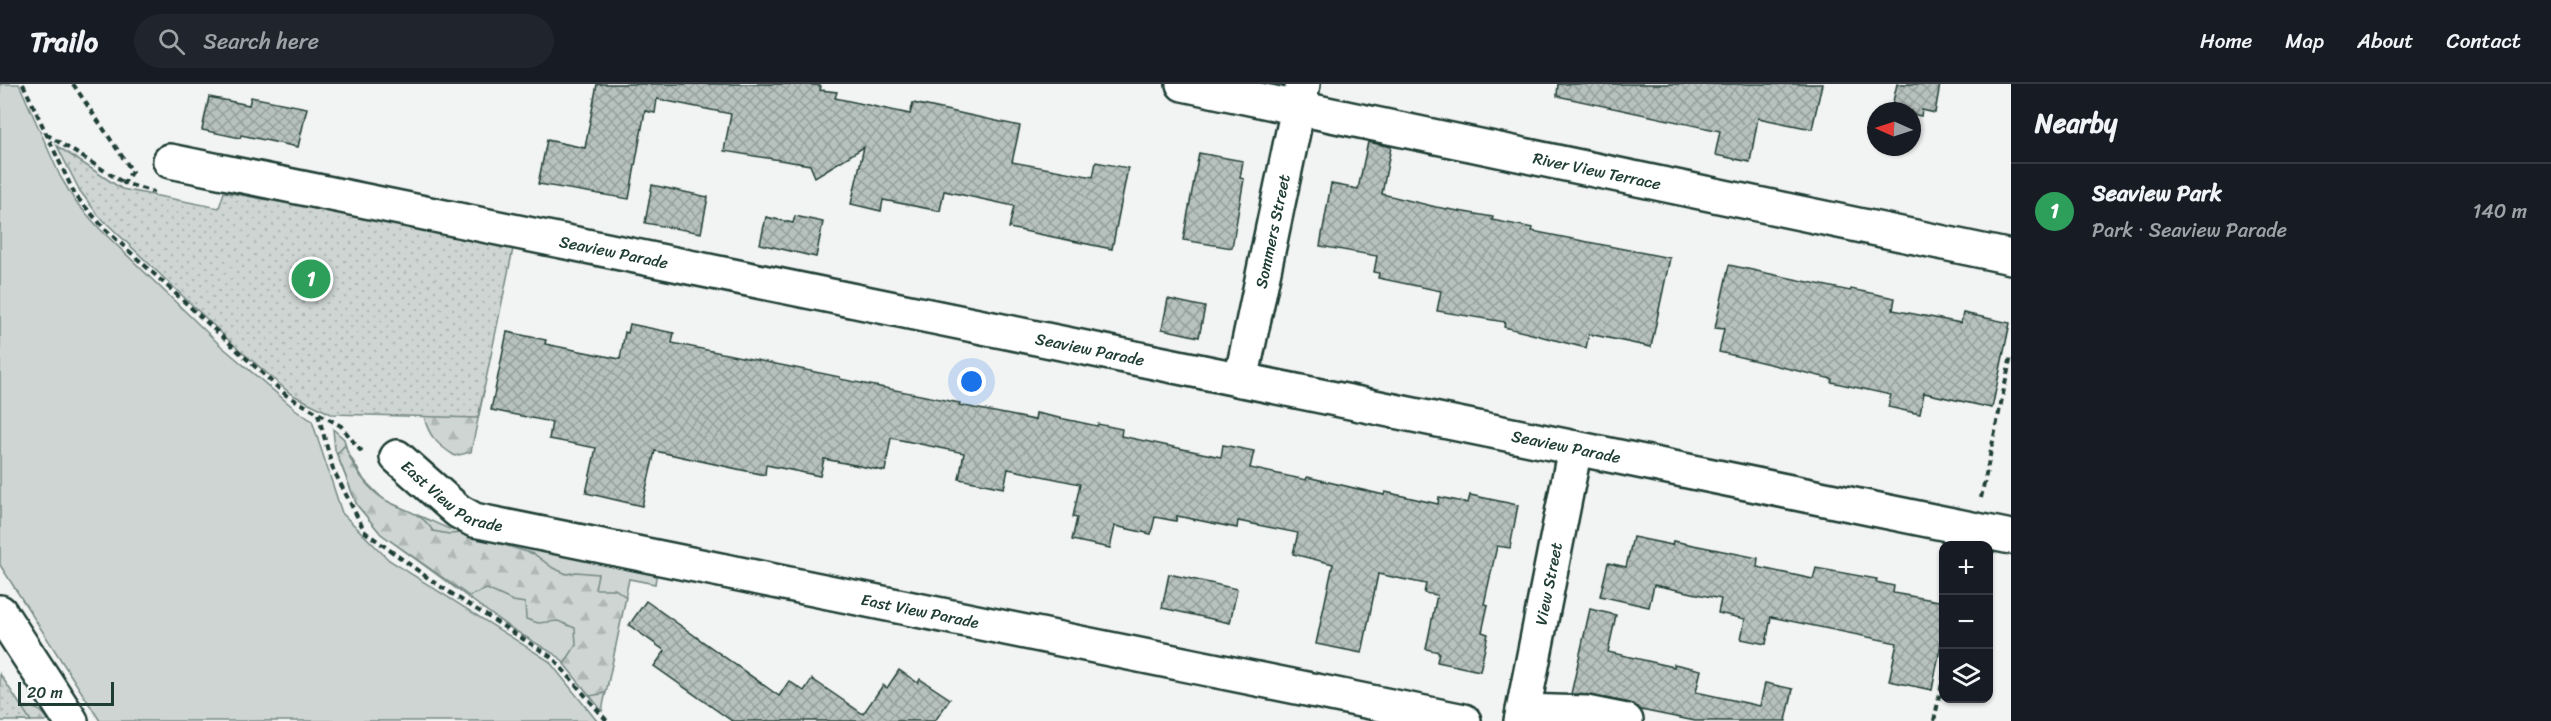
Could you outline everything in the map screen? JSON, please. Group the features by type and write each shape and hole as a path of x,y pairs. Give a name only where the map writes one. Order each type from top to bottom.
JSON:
{"street":[{"name":"River View Terrace","path":"1183,84 1301,96 2011,257"},
{"name":"Sommers Street","path":"1241,380 1301,96"},
{"name":"Seaview Parade","path":"170,161 2011,537"},
{"name":"View Street","path":"1522,716 1575,448"},
{"name":"East View Parade","path":"397,457 458,511 474,520 1464,721"},
{"path":"0,612 71,721"},
{"path":"1522,716 1586,713 1626,721"}],"path":[{"path":"23,84 75,195 104,228 286,395 341,426 360,450 397,457"},
{"path":"73,84 132,171 124,183"},
{"path":"44,133 124,183 157,193 170,161"},
{"path":"1974,530 2011,356"},
{"path":"318,413 333,469 365,532 435,583 552,658 607,721"},
{"path":"1934,721 1939,698"}],"green space":[{"path":"0,84 19,84 60,176 75,201 100,229 220,345 312,421 342,513 389,560 549,661 597,721 100,721 0,565"},
{"path":"57,146 122,189 219,208 224,192 514,244 478,418 331,414 291,394 235,346 98,215 80,191"},
{"path":"484,391 471,452 455,456 435,439 428,429 424,416"},
{"path":"333,429 344,439 347,451 364,480 384,500 449,529 457,523 658,565 655,584 629,579 602,711 559,657 509,627 381,534 357,505 335,450"},
{"path":"345,445 351,461 373,491 387,501 423,519 433,531 449,534 463,533 534,554 553,568 567,574 576,572 598,574 595,589 615,589 626,597 606,693 590,696 564,664 576,645 575,628 558,621 538,623 526,619 525,603 513,601 487,589 469,596 381,534 357,505 337,454"},
{"path":"0,674 31,721 0,721"},
{"path":"22,707 38,709 49,721 18,721"}],"building":[{"path":"597,84 807,84 821,86 820,90 837,92 835,98 910,114 913,103 1020,126 1012,162 1093,177 1096,162 1128,168 1112,249 1009,228 1014,206 944,191 940,211 883,200 881,211 851,204 864,147 815,177 810,165 724,151 731,114 657,99 655,113 645,111 629,199 538,184 547,140 585,148"},
{"path":"1558,84 1822,84 1812,129 1758,118 1750,162 1715,155 1720,131 1557,96"},
{"path":"1897,84 1940,84 1935,113 1922,110 1921,116 1921,102 1893,102"},
{"path":"209,97 249,105 251,97 307,108 298,147 241,135 240,138 202,130"},
{"path":"1368,142 1391,147 1382,194 1493,217 1492,220 1533,228 1532,231 1670,258 1651,347 1589,334 1586,348 1504,327 1505,322 1437,311 1441,291 1378,278 1379,273 1374,272 1377,256 1320,246 1331,184 1358,189"},
{"path":"1199,153 1243,161 1240,178 1244,179 1232,248 1183,240"},
{"path":"652,185 708,197 701,233 645,223"},
{"path":"795,216 823,222 816,257 760,244 766,217 793,223"},
{"path":"1729,265 1850,291 1851,289 1895,298 1893,310 1961,323 1963,313 2010,323 1992,408 1924,393 1920,414 1888,407 1891,395 1831,382 1832,379 1719,352 1724,329 1715,328"},
{"path":"1168,299 1205,307 1199,337 1162,329"},
{"path":"630,324 674,333 672,343 840,377 840,379 960,403 959,405 1035,420 1036,413 1097,426 1098,424 1122,429 1121,436 1221,457 1223,445 1254,451 1250,468 1306,480 1307,477 1384,495 1385,492 1438,504 1439,497 1468,503 1470,495 1518,505 1510,548 1497,546 1484,604 1488,605 1482,632 1488,634 1480,671 1437,662 1439,652 1426,649 1437,595 1424,593 1426,584 1378,574 1362,653 1316,644 1333,564 1293,554 1298,533 1238,521 1237,528 1177,516 1176,521 1155,517 1151,534 1115,526 1110,548 1072,540 1077,518 1073,517 1080,484 1008,469 1004,488 959,479 964,453 891,438 885,471 824,459 820,476 766,465 765,475 655,451 642,506 586,493 596,448 549,439 552,422 491,410 507,332 546,340 545,344 620,359 625,332 628,333"},
{"path":"1633,537 1672,545 1673,541 1758,558 1757,567 1813,579 1816,568 1877,579 1876,582 1894,586 1893,593 1939,601 1939,654 1932,690 1889,681 1897,643 1771,617 1766,644 1741,639 1745,619 1718,613 1721,599 1654,585 1649,607 1600,596 1608,563 1626,567"},
{"path":"1169,574 1237,589 1230,623 1162,608"},
{"path":"646,601 779,696 789,681 804,691 812,679 863,714 883,685 887,688 899,670 918,683 920,679 950,699 935,721 732,721 654,666 665,651 629,625"},
{"path":"1590,609 1616,615 1608,652 1674,667 1674,664 1701,670 1696,692 1760,706 1765,683 1793,689 1786,721 1695,721 1641,710 1630,703 1571,694"}],"place":[{"name":"Seaview Park","path":"311,279"}]}
